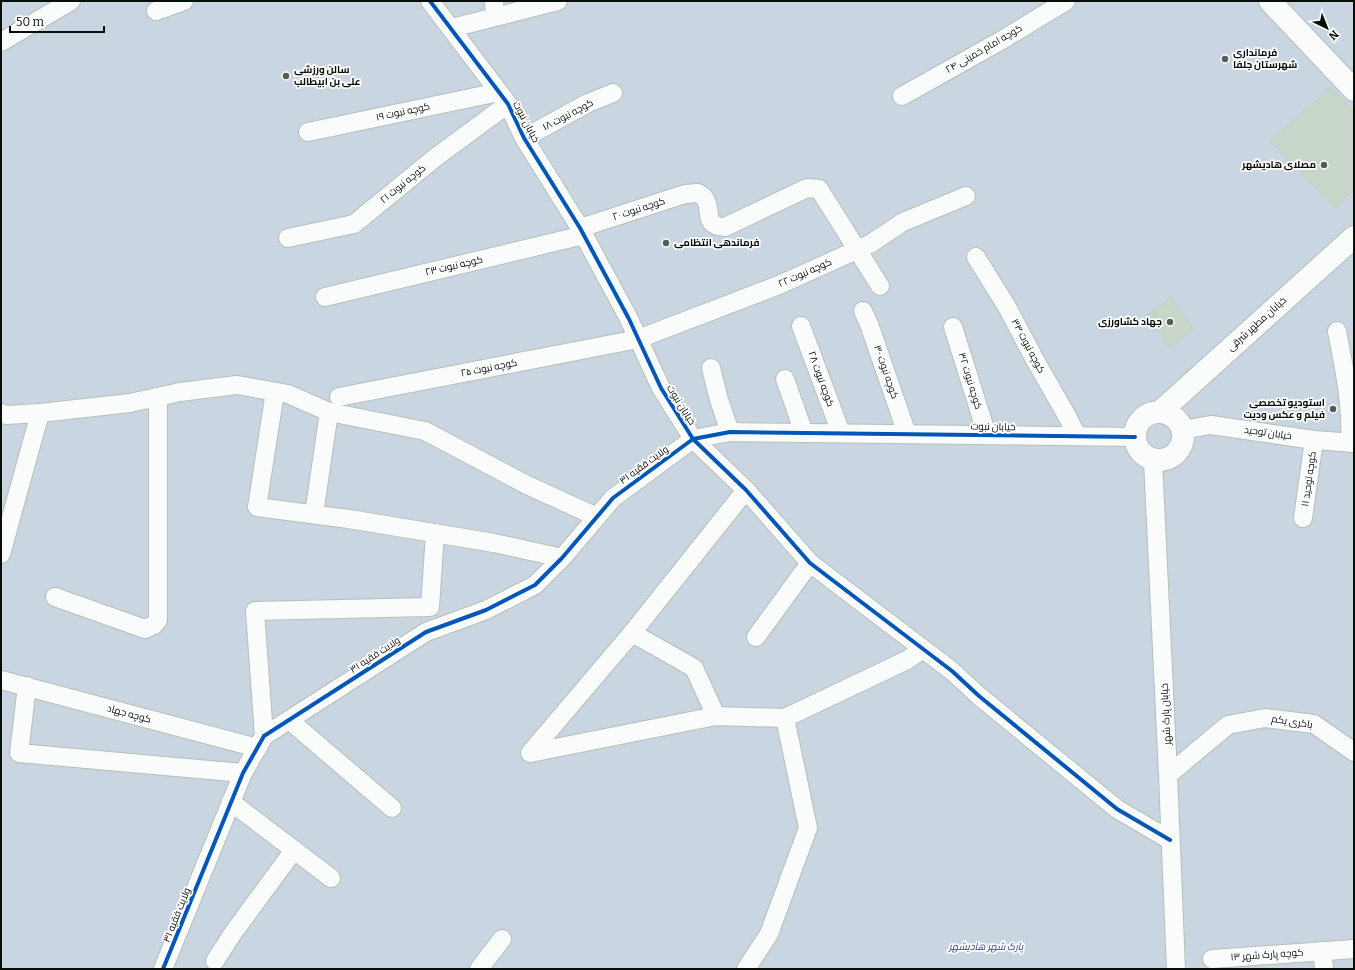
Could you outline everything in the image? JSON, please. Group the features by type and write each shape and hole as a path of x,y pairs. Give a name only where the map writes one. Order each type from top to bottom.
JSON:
{"main road":[{"path":"1270,1 1354,90"},
{"name":"خیابان مطهر شرقی","path":"1160,412 1354,237"},
{"path":"1160,412 1174,417 1182,430 1182,443 1179,449 1174,455 1168,458 1153,460 1140,452 1136,445 1136,429 1139,422 1152,413 1160,412"}],"street":[{"path":"1,42 71,1"},
{"path":"156,11 184,1"},
{"name":"خیابان نبوت","path":"430,1 452,28 503,98 524,138 582,232 629,319 661,388 693,439 730,432 1135,437"},
{"path":"452,28 494,9 558,1"},
{"name":"کوچه امام خمینی ۲۴","path":"902,96 1002,40 1066,1"},
{"name":"کوچه نبوت ۱۸","path":"524,138 588,103 613,94"},
{"name":"کوچه نبوت ۱۹","path":"308,132 503,98"},
{"name":"کوچه نبوت ۲۱","path":"288,238 354,224 436,157 503,98"},
{"name":"کوچه نبوت ۲۰","path":"582,232 685,194 698,192 706,199 710,220 717,226 725,227 807,188 819,189 857,250"},
{"name":"کوچه نبوت ۲۲","path":"638,339 779,285 870,244 903,222 966,196"},
{"name":"کوچه نبوت ۲۳","path":"325,297 582,232"},
{"path":"857,250 880,286"},
{"name":"کوچه نبوت ۳۴","path":"976,257 1007,307 1035,360 1068,416 1077,436"},
{"name":"کوچه نبوت ۳۰","path":"863,311 869,324 907,434"},
{"name":"کوچه نبوت ۲۸","path":"801,326 841,433"},
{"name":"کوچه نبوت ۳۲","path":"953,327 987,435"},
{"path":"1337,331 1347,381 1352,442"},
{"name":"کوچه نبوت ۲۵","path":"339,397 638,339"},
{"path":"711,368 719,400 730,432"},
{"path":"785,379 804,433"},
{"path":"1,413 6,415 40,413 130,403 180,392 237,385 288,394 329,412 425,431 527,485 596,517"},
{"path":"275,392 257,507 349,519 435,533 494,543 562,558"},
{"path":"55,597 145,628 154,625 158,620 158,397"},
{"path":"314,514 329,412"},
{"path":"1,554 40,413"},
{"name":"خیابان توحید","path":"1182,430 1211,426 1314,440 1352,442"},
{"path":"693,439 746,490 810,563 952,671 979,696 1118,809 1170,840"},
{"name":"ولایت فقیه ۳۱","path":"163,969 243,773 261,742 289,720 426,632 486,610 535,585 562,558 612,498 693,439"},
{"name":"کوچه توحید ۱۱","path":"1303,518 1314,440"},
{"name":"خیابان پارک شهر","path":"1153,460 1176,969"},
{"path":"746,490 632,633 530,753 716,716 785,718 907,660 923,649"},
{"path":"261,742 255,611 430,607 435,533"},
{"path":"756,637 810,563"},
{"path":"632,633 694,668 716,716"},
{"name":"کوچه جهاد","path":"1,680 261,742"},
{"path":"27,686 19,753 243,773"},
{"path":"746,969 769,934 808,828 785,718"},
{"name":"باکری یکم","path":"1168,775 1228,725 1265,718 1314,724 1354,752"},
{"path":"289,720 392,808"},
{"path":"231,802 331,878"},
{"path":"215,961 294,850"},
{"path":"479,969 502,940"},
{"name":"کوچه پارک شهر ۱۳","path":"1212,959 1354,949"},
{"path":"1322,951 1324,969"}],"green space":[{"name":"پارک شهر هادیشهر","path":"1,1 1354,1 1354,969 1,969"}],"building":[{"name":"مصلای هادیشهر","path":"1331,87 1354,112 1354,190 1335,208 1270,141"},
{"name":"جهاد کشاورزی","path":"1171,298 1193,329 1170,348 1147,315"}],"cycle path":[{"path":"430,1 508,104 524,138 580,228 629,319 661,388 693,439 746,490 810,563 952,671 979,696 1117,809 1170,840"},
{"path":"163,969 243,773 264,736 426,632 486,610 535,585 562,558 613,498 693,439 730,432 1135,437"}],"place":[{"name":"فرمانداری شهرستان جلفا","path":"1225,59"},
{"name":"سالن ورزشی علی بن ابیطالب","path":"286,76"},
{"name":"مصلای هادیشهر","path":"1324,165"},
{"name":"فرماندهی انتظامی","path":"666,243"},
{"name":"جهاد کشاورزی","path":"1170,322"},
{"name":"استودیو تخصصی فیلم و عکس ودیت","path":"1333,409"}]}
